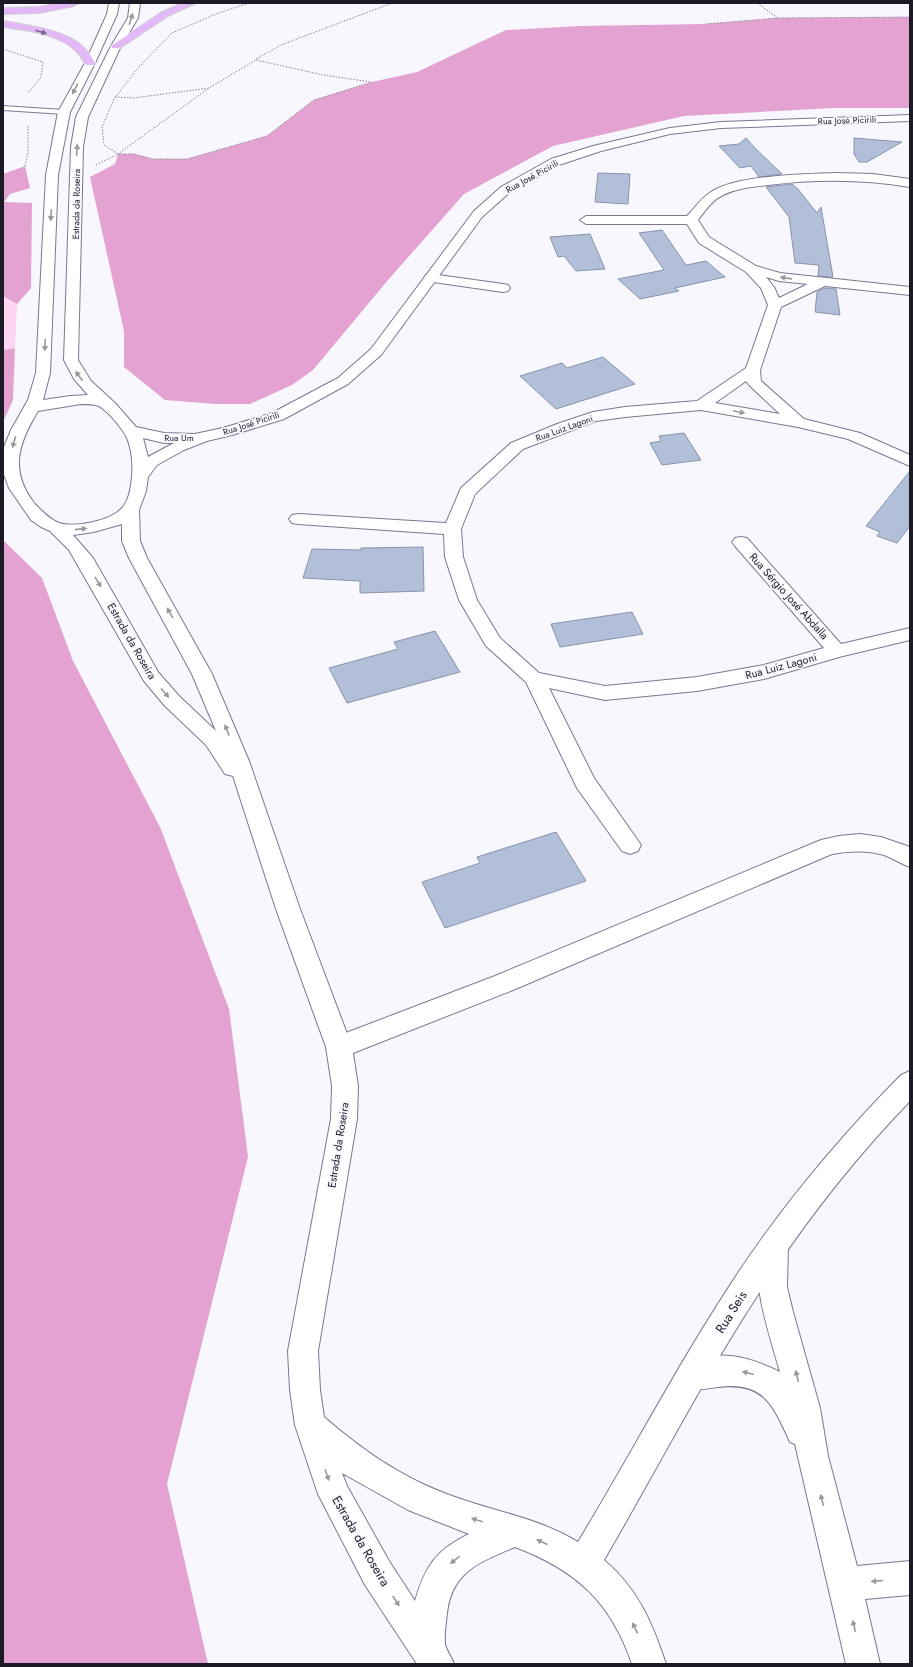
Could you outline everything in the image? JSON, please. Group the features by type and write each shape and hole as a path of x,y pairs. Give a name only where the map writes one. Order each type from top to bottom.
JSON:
{"main road":[{"path":"3,12 39,10 74,3"},
{"path":"116,46 165,14 191,3"},
{"path":"3,24 31,29 64,40 80,49 90,63"}],"street":[{"name":"Estrada da Roseira","path":"114,3 112,14 90,63 64,112 52,175 43,373 40,390 32,408 23,420 15,436 11,454 12,472 16,487 26,503 39,518 57,529 75,546 84,558 151,676 172,701 213,740 228,760 253,806"},
{"name":"Estrada da Roseira","path":"135,3 133,18 116,46 82,116 77,147 76,230 71,360 76,372 90,389 132,431 139,452 141,475 138,489 130,510 131,541 138,558 202,674 239,761 288,909 340,1047 345,1086 344,1119 302,1351 305,1390 310,1425 334,1494 377,1573 432,1657"},
{"name":"Rua José Picirili","path":"202,437 226,432 278,416 343,381 376,352 478,214 505,190 555,162 596,148 670,131 721,125 910,118"},
{"path":"586,220 690,220 715,194 744,184 798,177 841,175 910,183"},
{"path":"690,220 704,240 751,269 780,277 822,283 910,291"},
{"path":"751,269 767,287 775,305 753,370 754,382 798,422"},
{"path":"431,278 503,288"},
{"path":"775,305 822,283"},
{"path":"701,405 753,370"},
{"path":"32,408 56,402 74,400 106,404"},
{"name":"Rua Luiz Lagoni","path":"630,845 584,782 546,699 533,678 493,642 468,600 454,556 452,529 467,492 517,446 563,427 593,417 625,412 701,405 798,422 854,436 910,460"},
{"name":"Rua Um","path":"132,431 164,438 202,437"},
{"name":"Rua Um","path":"141,475 151,462 164,454 202,437"},
{"path":"57,529 76,529 103,525 115,520 130,510"},
{"path":"298,519 452,529"},
{"name":"Rua Sérgio José Abdalla","path":"741,542 837,650"},
{"name":"Rua Luiz Lagoni","path":"533,678 605,694 697,684 764,672 837,650 910,634"},
{"path":"340,1047 504,983 829,846 861,842 894,850 910,858"},
{"name":"Rua Seis","path":"584,1563 624,1498 733,1307 774,1245 821,1181 868,1125 910,1083"},
{"path":"774,1245 773,1287 778,1312 805,1408 812,1456 845,1584 863,1664"},
{"path":"693,1375 734,1370 754,1375 776,1386 791,1409 812,1456"},
{"path":"310,1425 347,1457 386,1481 443,1509 514,1531 543,1542 584,1563 609,1588 626,1610 641,1641 649,1664"},
{"name":"Estrada da Roseira","path":"432,1657 428,1615 432,1592 444,1569 455,1558 478,1545 514,1531"},
{"path":"845,1584 910,1578"}],"lane":[{"path":"3,108 64,112"}],"path":[{"path":"249,3 216,14 172,33 137,69 115,97 102,127 104,145 118,154 134,154 153,159 187,159 267,136 314,100 372,82 323,75 256,60"},
{"path":"118,154 210,88 281,45 392,3"},
{"path":"757,3 778,18"},
{"path":"705,24 778,18 910,17"},
{"path":"3,49 43,62 41,77 29,92 22,93"},
{"path":"115,97 134,98 210,88"},
{"path":"22,123 29,127 28,153 25,166"}],"shaded area":[{"path":"910,17 910,108 834,108 684,116 553,146 464,194 388,280 313,370 292,385 250,404 216,404 165,400 124,367 124,331 90,177 115,164 118,154 134,154 153,159 187,159 267,136 314,100 372,82 417,72 506,30 580,26 705,24 778,18"},
{"path":"25,166 30,188 10,194 4,202 32,203 31,288 17,304 3,296 3,174"},
{"path":"3,296 17,304 15,348 3,350"},
{"path":"15,348 13,400 3,422 3,350"},
{"path":"3,540 42,578 73,661 160,827 229,1009 248,1157 167,1484 208,1664 3,1664"}],"building":[{"path":"746,138 782,174 759,177 751,166 740,168 719,146 739,144"},
{"path":"854,138 902,142 867,162 859,162 854,154"},
{"path":"598,173 630,174 628,204 595,202"},
{"path":"792,184 798,189 817,213 821,207 833,277 818,276 819,265 795,263 789,217 766,187"},
{"path":"662,230 686,265 706,261 725,277 675,288 679,291 640,299 618,279 664,270 639,233"},
{"path":"590,234 605,269 576,271 564,256 558,257 550,237"},
{"path":"825,288 836,289 840,315 815,312 817,292"},
{"path":"603,357 635,384 556,409 520,376 562,363 567,368"},
{"path":"684,433 701,460 662,465 650,443 661,441 659,436"},
{"path":"910,471 910,526 897,543 877,536 880,532 866,526"},
{"path":"423,547 424,591 360,593 360,581 303,578 312,549 361,550 361,548"},
{"path":"632,612 643,634 560,647 551,624"},
{"path":"435,631 460,672 347,703 329,668 398,649 394,642"},
{"path":"556,832 586,881 445,928 422,882 480,863 477,857"}]}
